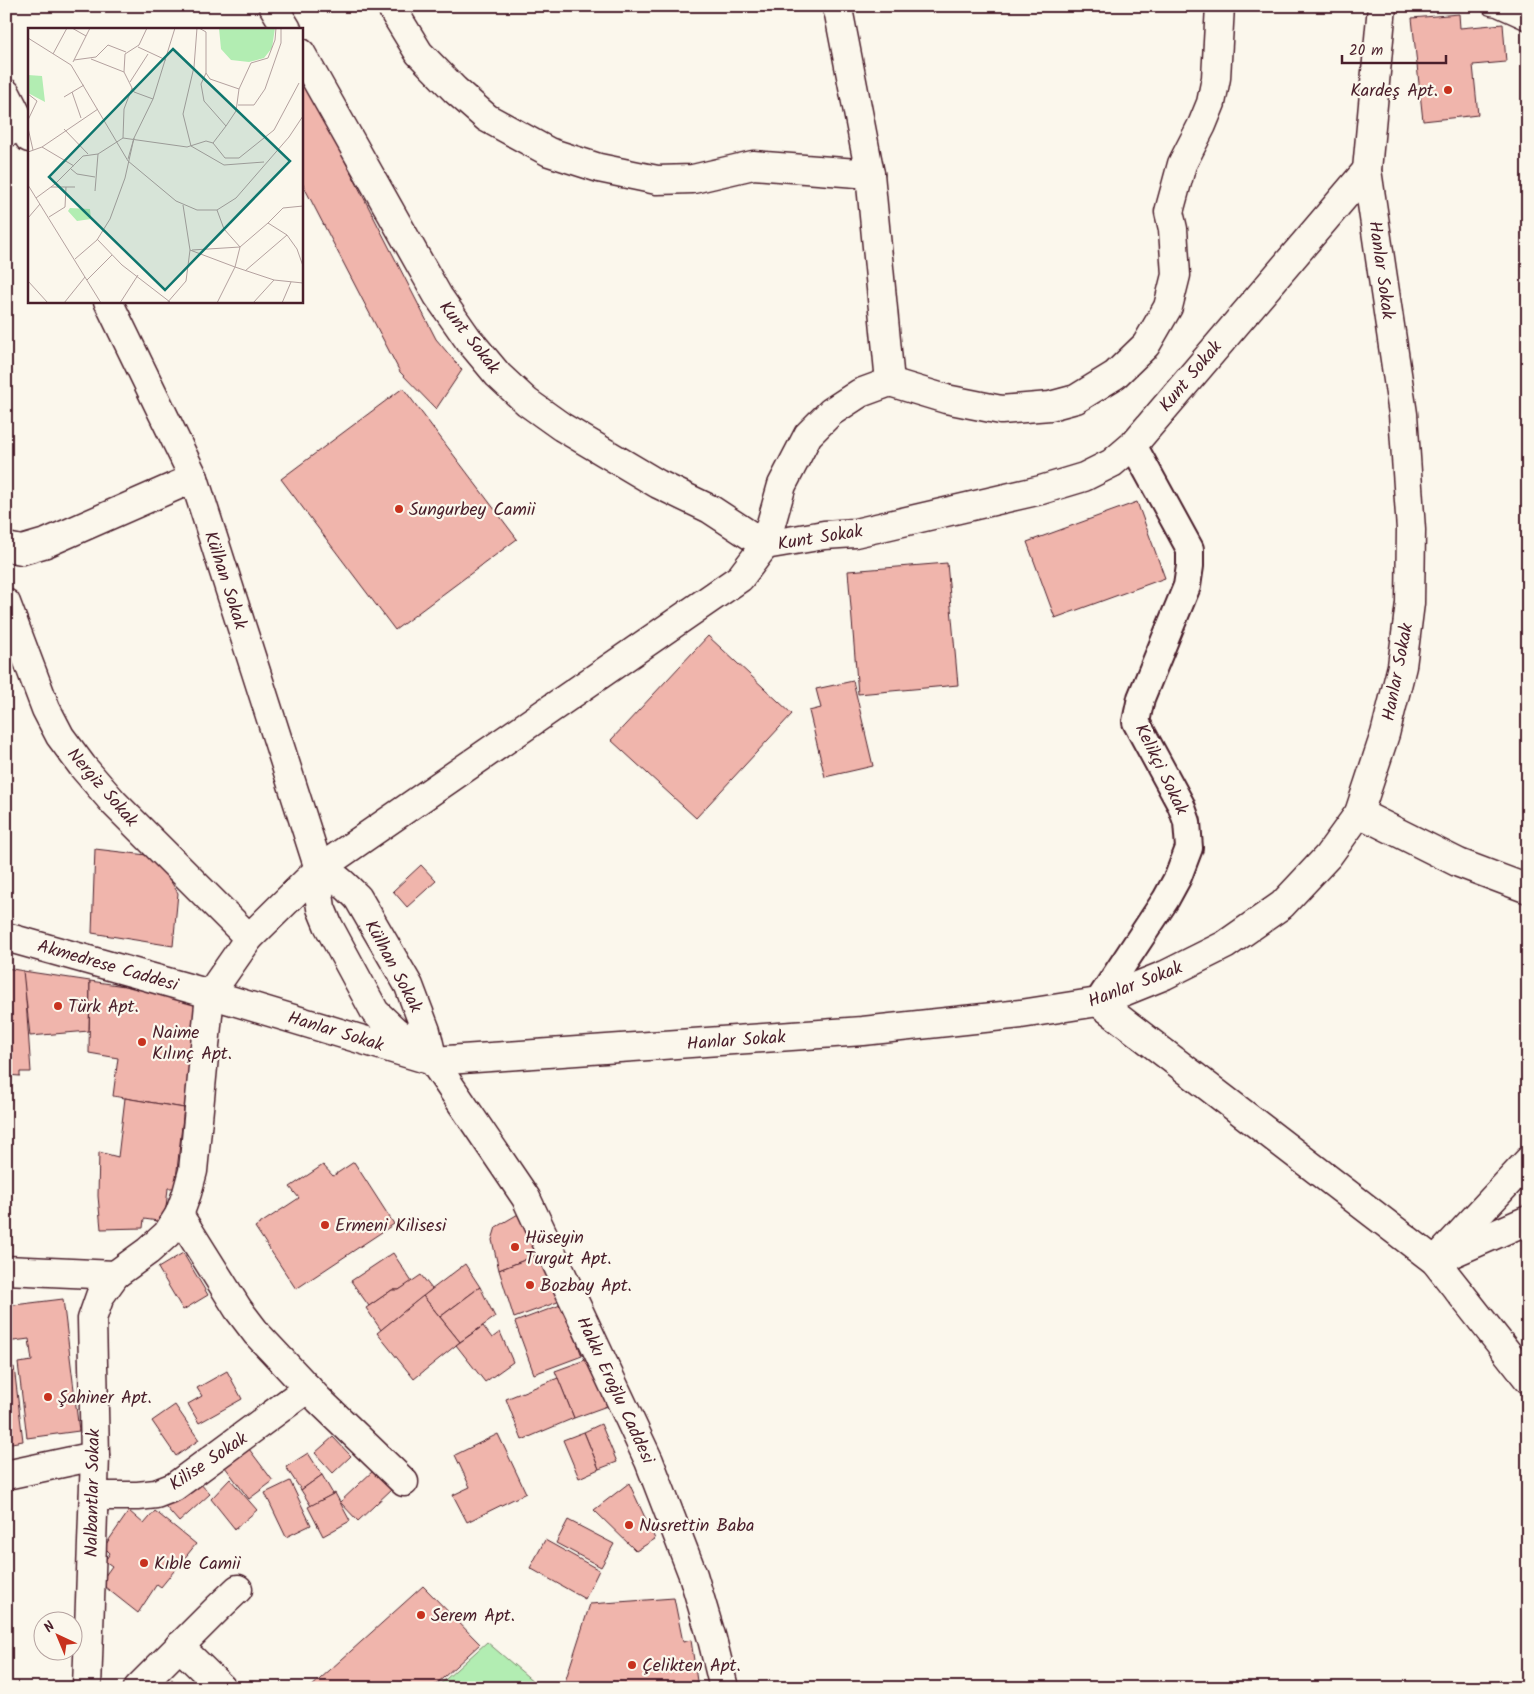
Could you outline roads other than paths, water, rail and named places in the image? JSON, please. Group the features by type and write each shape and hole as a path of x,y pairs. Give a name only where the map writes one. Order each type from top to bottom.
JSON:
{"street":[{"path":"273,6 286,28"},
{"path":"392,6 419,53 455,90 487,118 549,152 599,168 657,180 693,179 753,165 870,174"},
{"path":"836,6 870,174 890,382"},
{"path":"210,994 249,938 319,869 740,578 765,546 782,485 808,435 831,412 860,393 890,382 946,399 1001,410 1050,406 1076,400 1115,375 1146,345 1168,307 1176,275 1173,229 1169,212 1182,164 1211,103 1216,78 1220,6"},
{"name":"Hanlar Sokak","path":"210,994 433,1061 863,1031 1021,1014 1098,1002 1165,976 1225,945 1282,904 1328,856 1359,813 1385,734 1402,666 1410,602 1411,530 1403,414 1367,170 1386,6"},
{"name":"Kunt Sokak","path":"302,55 438,296 468,340 498,375 527,402 562,427 658,484 710,509 765,546 824,535 855,532 1041,490 1084,477 1112,463 1133,445 1367,170"},
{"path":"6,94 19,132"},
{"name":"Külhan Sokak","path":"108,302 194,478 319,869 318,887 321,908 375,1012 389,1026 433,1061"},
{"name":"Kelikçi Sokak","path":"1098,1002 1166,899 1190,848 1187,822 1180,805 1136,722 1141,698 1187,586 1190,549 1133,445"},
{"path":"6,547 22,550 46,543 194,478"},
{"name":"Nergiz Sokak","path":"6,603 46,709 71,752 114,803 249,938"},
{"path":"1359,813 1459,864 1528,889"},
{"name":"Külhan Sokak","path":"319,869 329,872 347,886 358,898 409,986 426,1031 433,1061"},
{"name":"Akmedrese Caddesi","path":"6,937 210,994"},
{"name":"Nalbantlar Sokak","path":"86,1688 95,1456 92,1318 100,1296 115,1274 148,1251 167,1234 179,1215 192,1171 210,994"},
{"path":"1098,1002 1436,1260 1528,1379"},
{"name":"Hakkı Eroğlu Caddesi","path":"433,1061 526,1198 626,1409 649,1461 693,1575 724,1688"},
{"path":"1436,1260 1528,1161"},
{"path":"179,1215 238,1309 257,1334 308,1388 404,1482"},
{"path":"1436,1260 1528,1220"},
{"path":"6,1270 115,1274"},
{"name":"Kilise Sokak","path":"94,1496 156,1494 174,1487 308,1388"},
{"path":"6,1475 95,1456"},
{"path":"138,1688 238,1589"},
{"path":"180,1646 222,1688"}],"lane":[{"path":"1491,6 1528,21"}],"place":[{"name":"Kardeş Apt.","path":"1448,90"},
{"name":"Sungurbey Camii","path":"399,509"},
{"name":"Türk Apt.","path":"58,1006"},
{"name":"Naime Kılınç Apt.","path":"142,1042"},
{"name":"Ermeni Kilisesi","path":"325,1225"},
{"name":"Hüseyin Turgut Apt.","path":"515,1247"},
{"name":"Bozbay Apt.","path":"530,1285"},
{"name":"Şahiner Apt.","path":"48,1397"},
{"name":"Nusrettin Baba","path":"629,1525"},
{"name":"Kıble Camii","path":"144,1563"},
{"name":"Serem Apt.","path":"421,1615"},
{"name":"Çelikten Apt.","path":"632,1665"}]}
